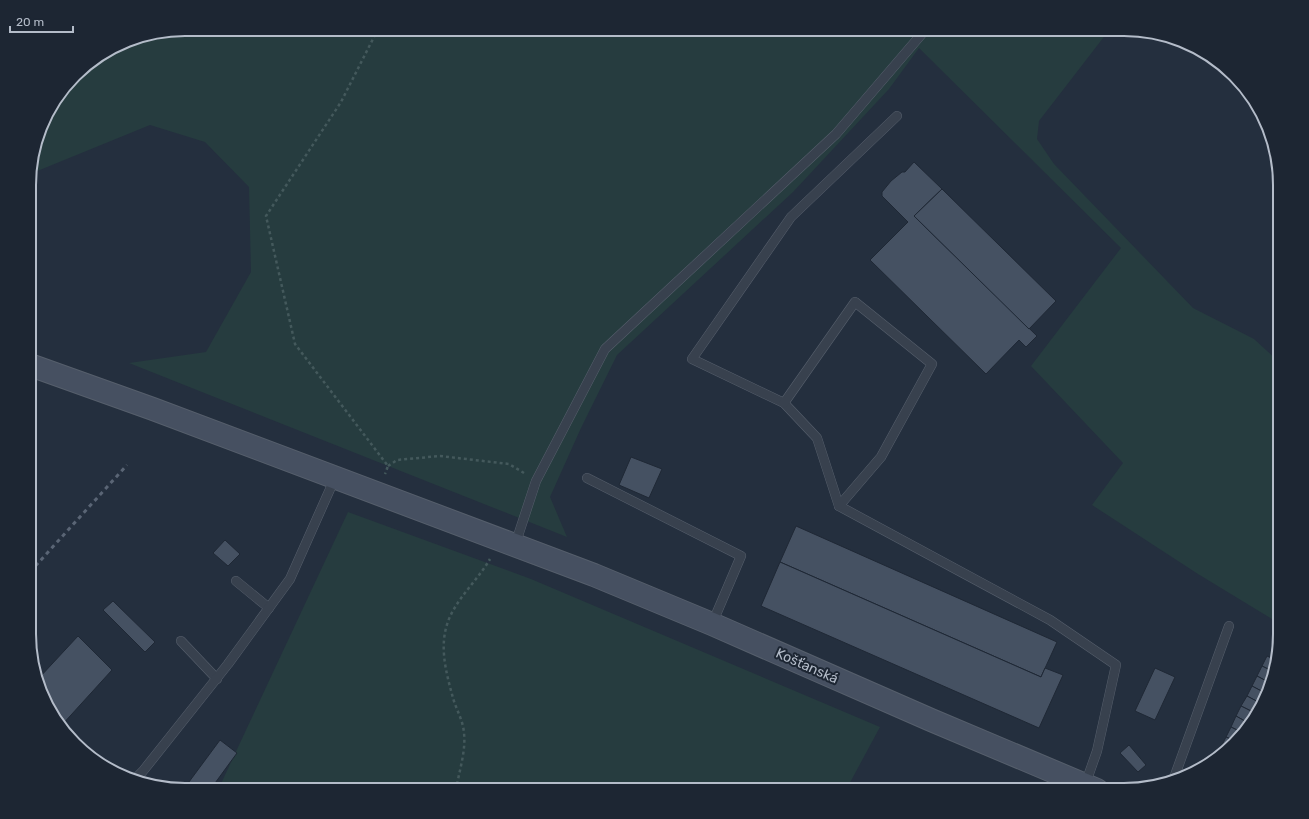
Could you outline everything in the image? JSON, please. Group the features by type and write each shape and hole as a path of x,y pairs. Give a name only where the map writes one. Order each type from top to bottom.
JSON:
{"street":[{"name":"Košťanská","path":"36,367 508,542 712,624 931,720 1081,783"}],"lane":[{"path":"508,542 536,481 605,349 836,134 920,36"},
{"path":"897,116 791,217 692,359 784,403 817,438 839,506 1050,620 1116,665 1097,751 1092,783"},
{"path":"784,403 855,302 932,364 881,457 839,506"},
{"path":"139,776 216,679 290,579 335,478"},
{"path":"587,478 741,556 712,624"},
{"path":"236,581 269,608"},
{"path":"1176,774 1229,626"},
{"path":"181,641 216,679"}],"path":[{"path":"374,36 341,102 266,216 295,344 388,466"},
{"path":"380,494 388,466 397,460 440,456 509,464 536,481"},
{"path":"457,783 462,757 464,732 453,698 444,659 443,645 446,628 453,611 462,597 508,542"}],"green space":[{"path":"1105,36 1039,121 1037,139 1054,164 1193,308 1254,339 1273,357 1273,620 1198,574 1092,505 1123,463 1031,366 1121,248 919,48 889,89 793,192 617,355 581,428 550,497 567,537 129,363 206,352 251,272 249,187 205,142 150,125 36,171 41,147 47,128 61,102 73,87 94,67 119,51 147,41 166,37"},
{"path":"348,512 531,579 880,727 850,783 221,783"}],"building":[{"path":"914,162 942,189 914,216 1037,336 1026,347 1019,340 986,374 870,260 908,222 882,196 882,192 891,181 902,172 905,172"},
{"path":"942,189 1056,301 1029,329 914,216"},
{"path":"631,457 662,469 649,498 619,485"},
{"path":"796,526 1057,642 1041,677 780,562"},
{"path":"225,540 240,554 228,566 213,553"},
{"path":"780,562 1041,677 1045,668 1063,675 1039,728 761,606"},
{"path":"113,601 155,642 145,652 103,610"},
{"path":"78,636 112,670 65,722 51,700 42,675"},
{"path":"1267,656 1271,658 1269,669 1262,666"},
{"path":"1262,666 1269,669 1265,681 1257,676"},
{"path":"1155,668 1175,677 1155,720 1135,711"},
{"path":"1257,676 1265,681 1262,691 1252,686"},
{"path":"1252,686 1262,691 1257,701 1247,696"},
{"path":"1247,696 1257,701 1251,711 1241,706"},
{"path":"1241,706 1251,711 1245,721 1236,716"},
{"path":"1236,716 1245,721 1238,730 1231,727"},
{"path":"1231,727 1238,730 1230,738 1226,737"},
{"path":"1226,737 1230,738 1222,746"},
{"path":"220,740 237,753 215,783 188,783"},
{"path":"1129,745 1146,765 1138,772 1120,753"}],"railway":[{"path":"36,565 127,465"}]}
